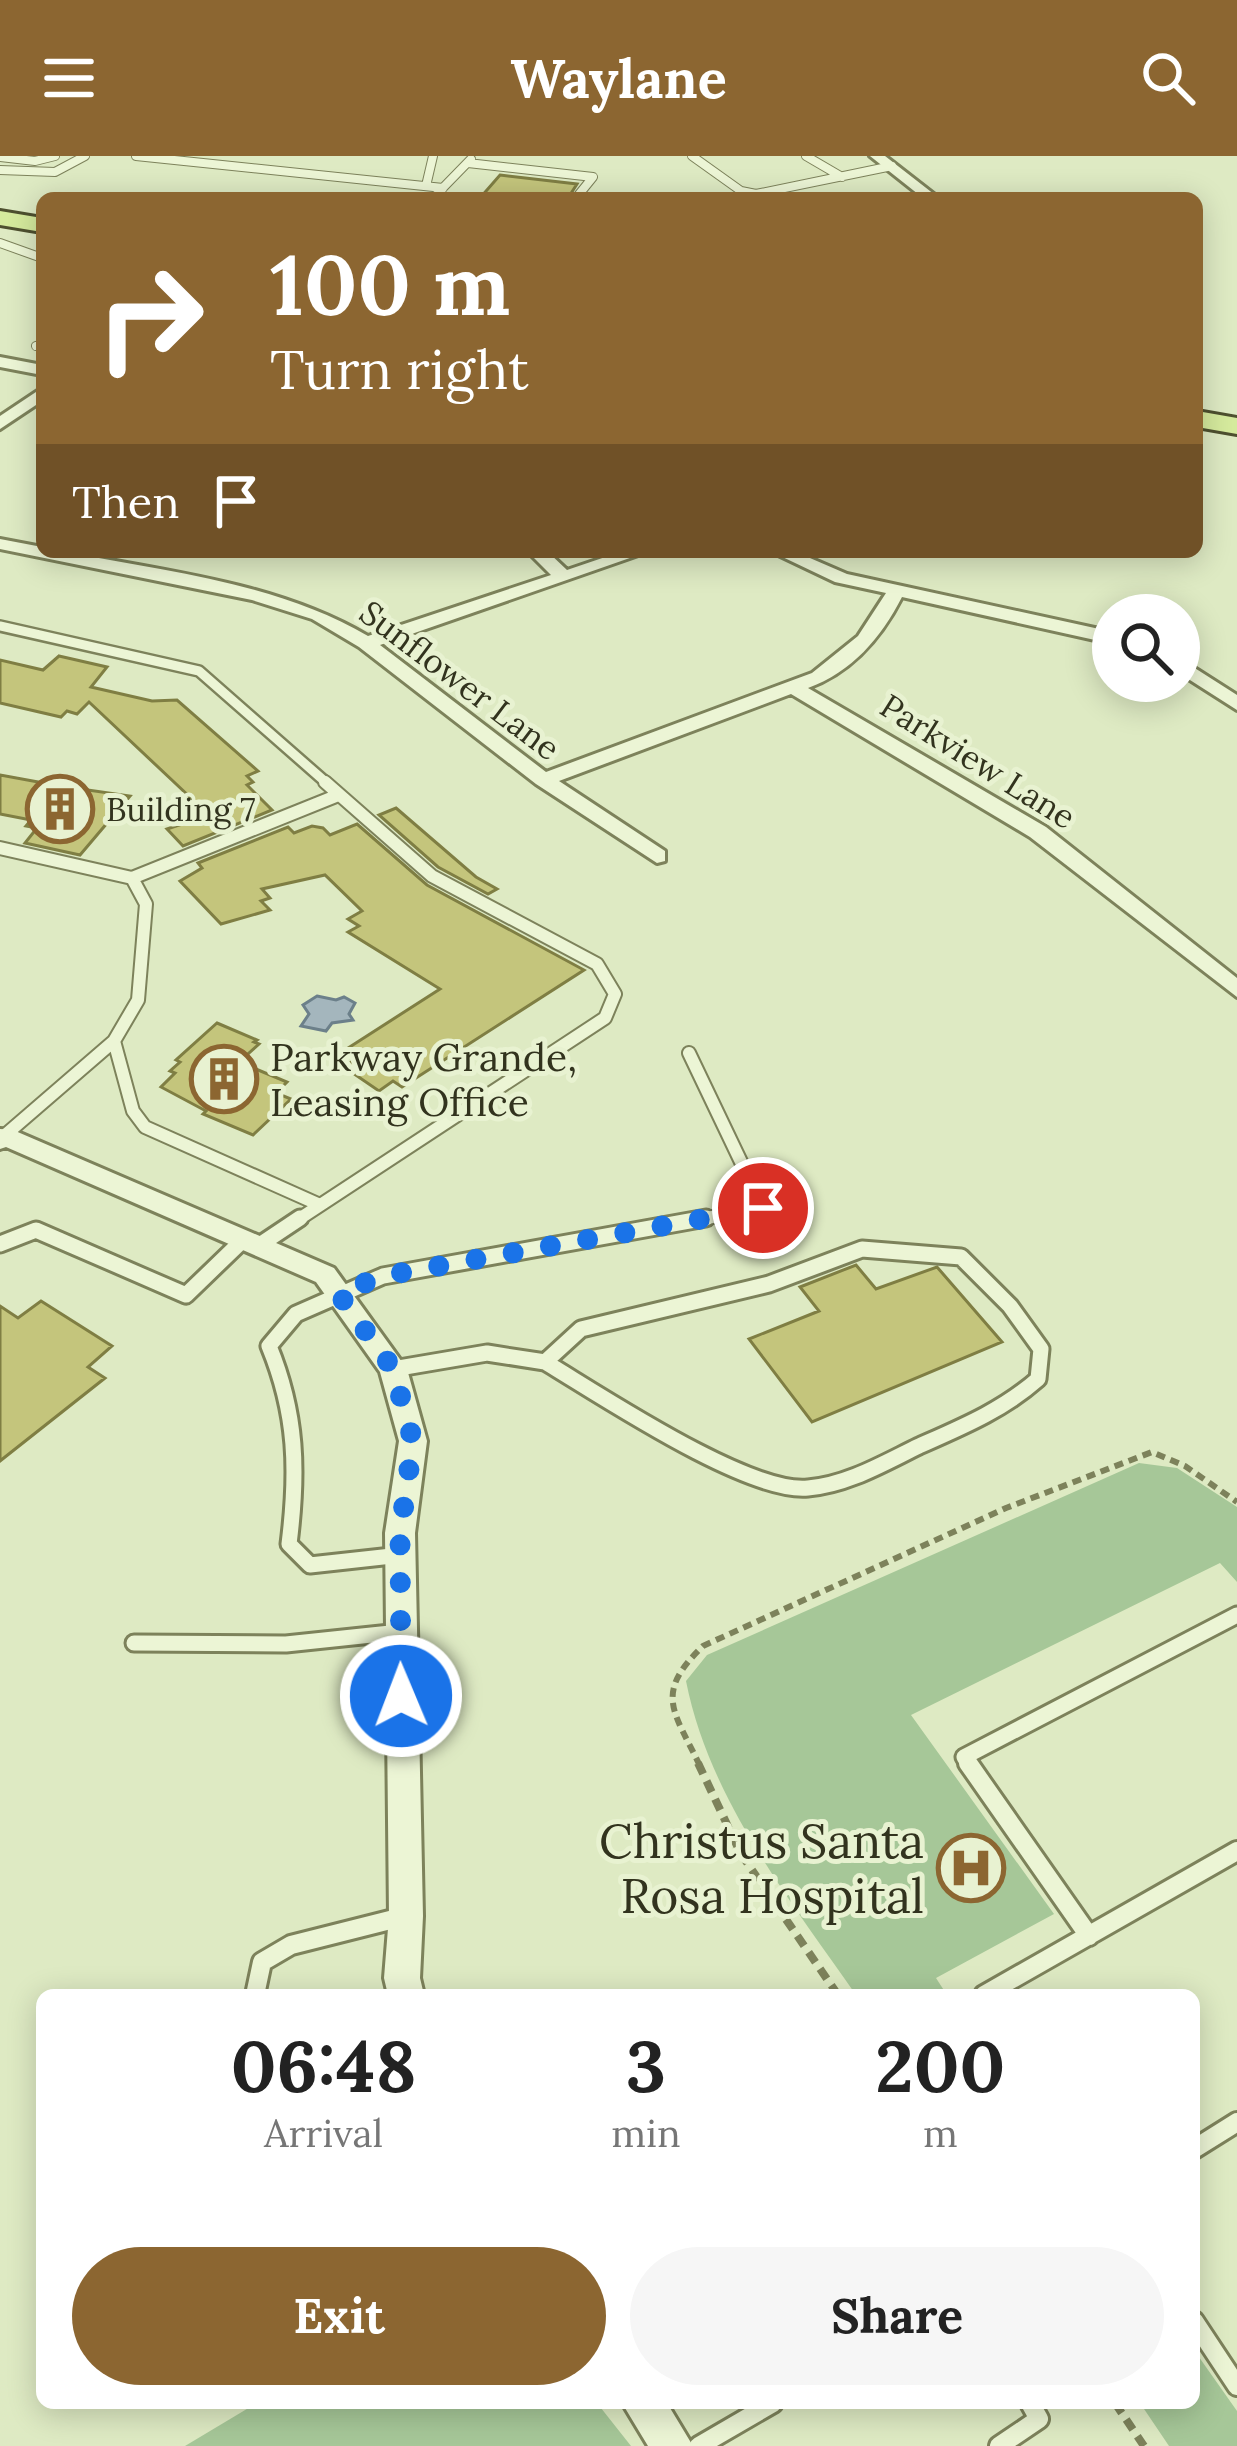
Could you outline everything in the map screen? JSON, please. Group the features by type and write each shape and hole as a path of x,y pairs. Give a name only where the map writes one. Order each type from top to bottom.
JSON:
{"main road":[{"path":"0,218 36,224"},
{"path":"1203,420 1237,426"}],"street":[{"path":"877,156 924,192"},
{"path":"0,362 36,369"},
{"path":"4,421 36,397"},
{"path":"4,421 36,424"},
{"name":"Sunflower Lane","path":"0,544 36,551"},
{"name":"Sunflower Lane","path":"70,558 305,609 366,643 543,780 657,856"},
{"path":"543,558 564,577"},
{"path":"366,643 620,558"},
{"path":"792,558 814,570 896,591 1092,633"},
{"path":"543,780 792,687 853,656 876,631 896,591"},
{"path":"1200,678 1237,704"},
{"name":"Parkview Lane","path":"792,687 1019,819 1237,990"},
{"path":"2,1138 325,1275 393,1369 413,1441 401,1555 405,1989"},
{"path":"646,2409 674,2446"}],"lane":[{"path":"0,157 35,161 55,156"},
{"path":"0,170 56,172 85,156"},
{"path":"136,156 443,188"},
{"path":"222,165 236,156"},
{"path":"426,186 433,156"},
{"path":"692,156 746,192"},
{"path":"806,156 842,177"},
{"path":"439,192 471,159 593,177 580,192"},
{"path":"766,192 892,166"},
{"path":"0,243 36,256"},
{"path":"0,626 199,671 432,876 597,964 615,994 605,1018 320,1205 251,1243 186,1295 36,1230 0,1244"},
{"path":"0,848 132,878 336,796"},
{"path":"2,1138 114,1041 138,1000 146,904 132,878"},
{"path":"114,1041 133,1111 145,1127 320,1205"},
{"path":"401,1555 310,1565 289,1544 301,1454 290,1394 268,1346 296,1314 383,1276 763,1208 689,1053"},
{"path":"393,1369 487,1353 544,1362 682,1445 779,1485 805,1489 847,1480 1010,1404 1038,1379 1041,1349 1010,1306 961,1257 862,1249 769,1284 581,1328 544,1362"},
{"path":"1089,1936 964,1757 1237,1615"},
{"path":"134,1643 286,1644 400,1632"},
{"path":"995,1989 1237,1851"},
{"path":"256,1989 262,1961 291,1945 406,1916"},
{"path":"1200,2145 1237,2122"},
{"path":"1200,2329 1237,2386"},
{"path":"699,2446 762,2409"},
{"path":"999,2446 1039,2419 1033,2409"}],"path":[{"path":"834,1989 730,1833 675,1713 671,1686 680,1668 703,1646 1006,1508 1152,1452 1170,1454 1213,1490 1237,1502"},
{"path":"1119,2409 1144,2446"}],"green space":[{"path":"1139,1463 1177,1468 1237,1507 1237,1582 1220,1563 911,1715 1054,1914 936,1978 943,1989 852,1989 754,1846 713,1766 686,1681 707,1655"},
{"path":"1200,2359 1237,2411 1237,2446 1169,2446 1144,2409 1200,2409"},
{"path":"247,2409 602,2409 631,2446 185,2446"}],"shaded area":[{"path":"317,996 344,997 355,1003 349,1014 353,1020 332,1023 326,1031 301,1026 309,1014 303,1005"}],"building":[{"path":"500,175 577,184 572,192 485,192"},
{"path":"59,656 107,667 91,687 152,701 177,700 258,771 247,776 253,782 247,785 272,810 183,846 167,829 209,815 89,702 77,714 67,711 61,717 0,703 0,660 43,670"},
{"name":"Building 7","path":"0,775 130,796 80,855 25,843 37,828 26,826 31,820 0,814"},
{"path":"396,808 476,877 497,889 488,894 438,867 379,815"},
{"path":"357,824 427,885 584,970 402,1087 393,1081 379,1091 344,1067 357,1058 345,1050 440,989 348,932 359,926 348,919 362,911 325,875 262,889 270,898 261,901 270,910 221,924 180,881 202,868 198,863 288,827 294,833 312,826 323,828 330,835"},
{"name":"Parkway Grande, Leasing Office","path":"217,1023 257,1040 259,1044 239,1062 287,1082 276,1093 291,1099 253,1135 203,1114 206,1111 161,1087 175,1073 170,1071 180,1062 176,1060"},
{"path":"856,1265 876,1289 937,1267 1002,1342 812,1422 749,1339 819,1311 800,1287"},
{"path":"41,1301 112,1346 88,1367 105,1378 0,1461 0,1306 18,1318"}],"place":[{"name":"Building 7","path":"60,809"},
{"name":"Parkway Grande, Leasing Office","path":"224,1079"},
{"name":"Christus Santa Rosa Hospital","path":"971,1868"}],"route":[{"path":"401,1696 400,1533 413,1441 393,1369 338,1293 383,1276 763,1208"}]}
